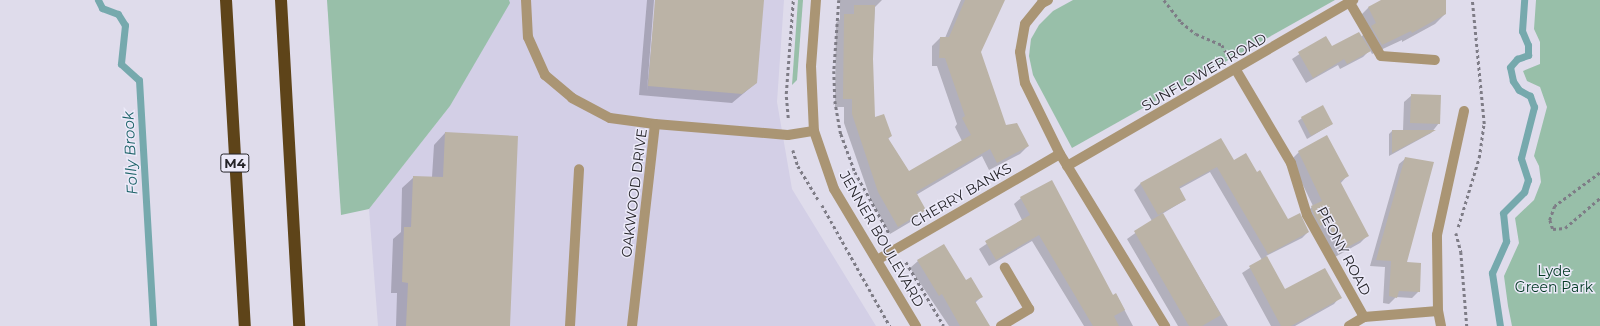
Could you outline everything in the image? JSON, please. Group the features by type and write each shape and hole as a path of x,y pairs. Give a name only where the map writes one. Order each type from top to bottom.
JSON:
{"highway":[{"name":"M4","path":"226,0 245,326"},
{"path":"281,0 299,326"}],"street":[{"path":"526,0 528,37 544,75 572,98 610,118 655,124"},
{"name":"JENNER BOULEVARD","path":"816,0 811,66 814,131 834,189 916,326"},
{"path":"1048,0 1042,3 1026,24 1020,52 1025,83 1060,154 1165,326"},
{"path":"1351,1 1381,56 1435,60"},
{"name":"SUNFLOWER ROAD","path":"1067,166 1236,70 1351,1"},
{"name":"PEONY ROAD","path":"1236,70 1291,163 1307,215 1364,317"},
{"path":"1441,326 1438,311 1437,235 1464,111"},
{"name":"OAKWOOD DRIVE","path":"632,326 655,124 788,135 814,131"},
{"name":"CHERRY BANKS","path":"877,260 1060,154"},
{"path":"570,326 579,169"},
{"path":"1001,326 1029,309 1005,268"},
{"path":"1349,326 1364,317 1438,311"}],"path":[{"path":"839,0 834,71 835,101 841,134 855,172 944,326"},
{"path":"1164,0 1181,22 1196,34 1222,45 1236,70"},
{"path":"1600,173 1554,206 1550,220 1553,229 1565,228 1600,198"},
{"path":"1456,232 1461,252 1467,326"}],"shaded area":[{"path":"509,0 784,0 777,102 792,189 876,326 378,326 369,209 450,106"}],"green space":[{"path":"327,0 509,0 510,3 450,106 369,209 341,215"},
{"path":"798,0 803,0 797,80 792,85"},
{"path":"1073,0 1335,0 1072,148 1033,75 1029,56 1031,39 1039,25 1053,11"},
{"name":"Lyde Green Park","path":"1536,0 1600,0 1600,326 1512,326 1508,306 1504,276 1519,243 1515,218 1534,200 1541,182 1539,166 1534,156 1547,107 1540,87 1527,81 1523,71 1540,64 1540,42 1534,29"}],"building":[{"path":"655,0 764,0 757,83 742,94 648,86"},
{"path":"965,0 1005,0 981,52 1006,125 1017,123 1029,146 997,163 990,149 916,192 926,210 898,227 878,192 852,114 852,99 843,99 844,14 854,14 854,5 875,5 873,59 875,117 884,114 892,136 888,138 909,171 971,135 962,118 965,116 945,58 939,58 940,37 949,37"},
{"path":"1381,0 1446,0 1446,14 1412,33 1411,31 1382,45 1371,26 1376,23 1368,7"},
{"path":"1359,32 1371,51 1347,64 1344,59 1313,78 1298,52 1326,36 1332,46"},
{"path":"1411,94 1441,95 1440,124 1410,123"},
{"path":"1323,105 1333,124 1311,136 1301,117"},
{"path":"1392,130 1436,130 1392,153"},
{"path":"445,132 518,136 510,326 406,326 408,283 402,282 404,227 411,227 413,176 443,177"},
{"path":"1327,135 1349,176 1340,181 1369,236 1342,250 1327,222 1320,226 1313,212 1311,206 1322,201 1298,151"},
{"path":"1221,138 1234,160 1246,153 1257,172 1260,170 1288,219 1300,213 1309,232 1268,254 1217,167 1179,187 1186,200 1158,215 1140,183"},
{"path":"1405,157 1434,162 1407,262 1421,263 1420,292 1399,291 1397,298 1389,296 1391,261 1376,260"},
{"path":"1052,180 1113,295 1116,293 1125,310 1114,316 1119,326 1093,326 1039,235 996,260 985,241 1030,215 1020,197"},
{"path":"1163,213 1221,315 1202,326 1189,326 1134,231"},
{"path":"944,244 966,280 971,277 983,297 975,301 990,326 960,326 942,294 939,296 917,260"},
{"path":"1267,256 1285,289 1325,268 1342,298 1291,326 1281,326 1249,266"}],"waterway":[{"name":"Folly Brook","path":"98,0 102,8 118,14 125,25 121,64 139,80 153,326"},
{"path":"1500,326 1492,273 1506,241 1503,213 1524,192 1528,180 1521,158 1534,107 1530,96 1519,90 1513,81 1510,67 1517,59 1528,55 1528,45 1522,31 1524,0"}]}
